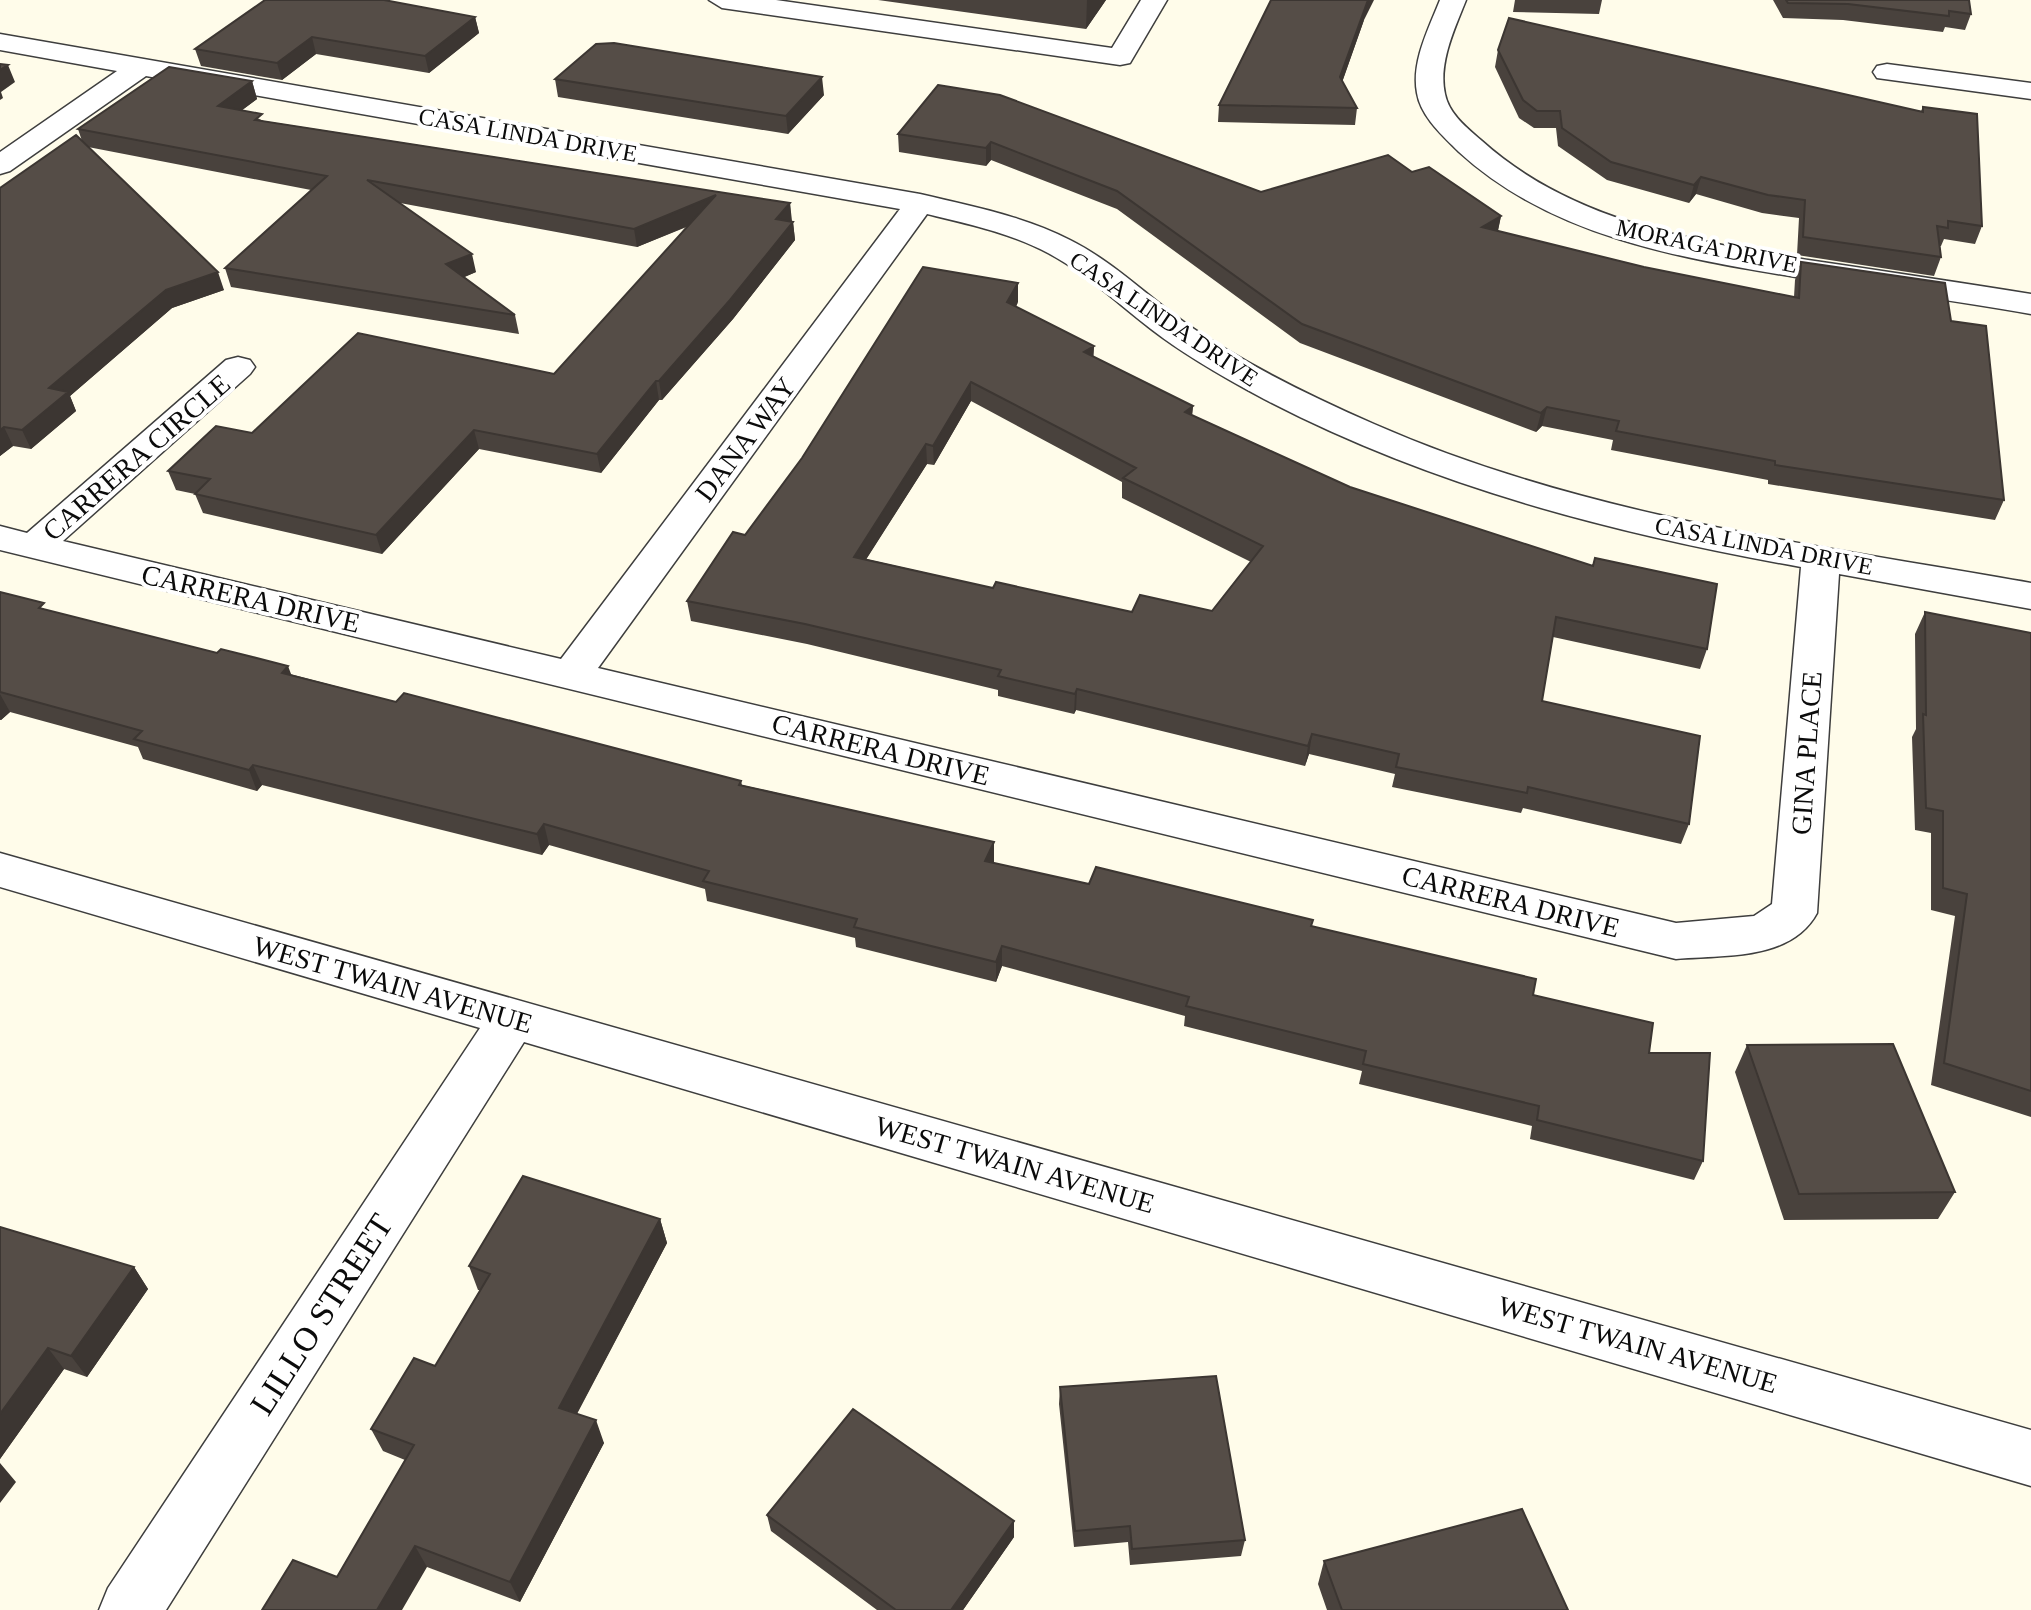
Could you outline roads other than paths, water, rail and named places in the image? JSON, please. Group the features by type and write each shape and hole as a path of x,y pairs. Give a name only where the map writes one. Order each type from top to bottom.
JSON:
{"street":[{"path":"722,0 1120,57 1154,0"},
{"name":"MORAGA DRIVE","path":"1453,0 1435,47 1430,88 1437,112 1482,160 1521,186 1611,227 1733,257 2031,304"},
{"name":"CASA LINDA DRIVE","path":"0,42 920,203 1023,230 1075,255 1175,331 1268,390 1392,445 1531,495 1648,524 2031,596"},
{"path":"0,165 139,68"},
{"path":"1887,72 2031,91"},
{"name":"DANA WAY","path":"571,675 920,203"},
{"name":"CARRERA CIRCLE","path":"18,542 238,367"},
{"name":"CARRERA DRIVE","path":"18,542 1676,941 1764,933"},
{"name":"GINA PLACE","path":"1764,933 1794,913 1821,557"},
{"name":"WEST TWAIN AVENUE","path":"0,870 2031,1458"},
{"name":"LILLO STREET","path":"130,1610 513,1018"}]}
